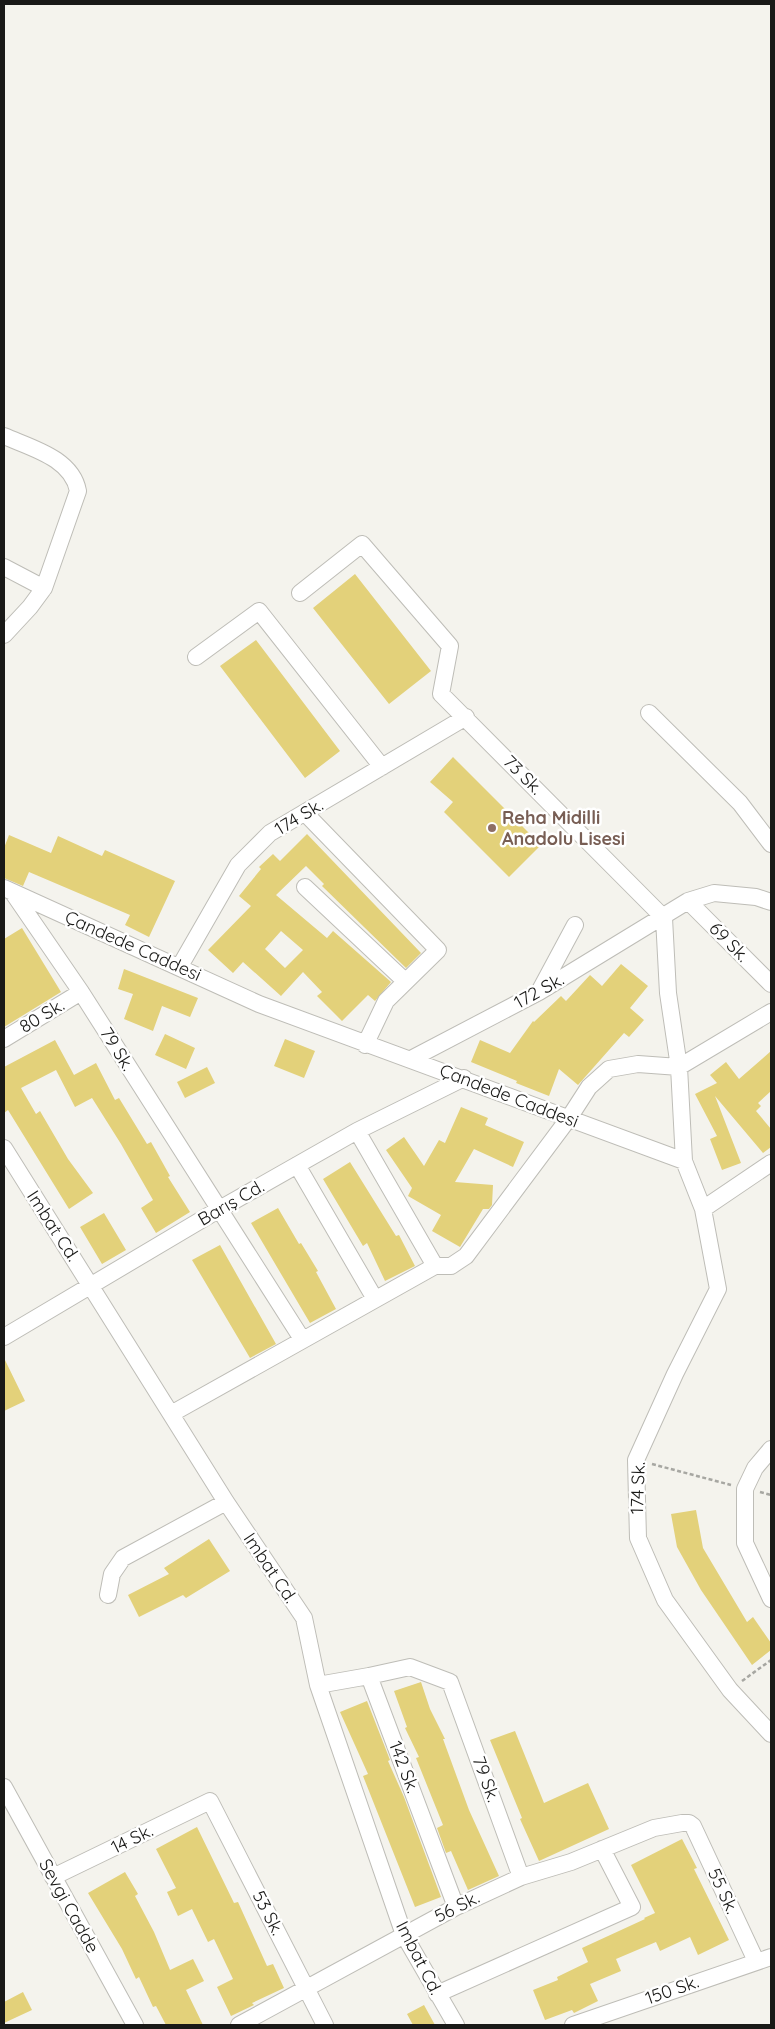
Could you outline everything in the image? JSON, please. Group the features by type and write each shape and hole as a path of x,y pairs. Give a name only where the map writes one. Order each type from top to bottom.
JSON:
{"street":[{"path":"4,436 65,465 76,481 78,491 44,588 30,607 4,635"},
{"name":"73 Sk.","path":"300,593 362,544 450,646 441,694 664,918"},
{"path":"4,567 44,588"},
{"path":"196,657 259,611 382,767"},
{"path":"648,713 740,803 771,844"},
{"name":"174 Sk.","path":"180,966 238,865 270,833 466,717"},
{"path":"305,813 438,950 386,1001 366,1045"},
{"path":"305,887 405,981"},
{"name":"Çandede Caddesi","path":"8,889 180,966 259,1004 366,1045 464,1078 684,1161"},
{"name":"79 Sk.","path":"8,889 81,992 218,1210 302,1339"},
{"path":"684,1161 679,1067 668,993 664,918 688,901 714,893 756,897 771,902"},
{"name":"69 Sk.","path":"688,901 771,984"},
{"name":"172 Sk.","path":"411,1059 538,992 664,918"},
{"path":"538,992 575,925"},
{"name":"80 Sk.","path":"4,1039 81,992"},
{"path":"171,1414 435,1266 452,1266 466,1256 569,1118 589,1087 609,1069 638,1064 679,1067 771,1012"},
{"name":"Barış Cd.","path":"4,1337 297,1165 358,1131 464,1078"},
{"path":"358,1131 435,1266"},
{"name":"Imbat Cd.","path":"4,1148 226,1502 304,1618 318,1686 404,1935 456,2025"},
{"name":"174 Sk.","path":"684,1161 703,1210 718,1289 675,1374 636,1460 638,1538 665,1600 730,1690 771,1734"},
{"path":"703,1210 771,1164"},
{"path":"297,1165 375,1299"},
{"path":"771,1449 756,1468 745,1489 745,1543 771,1599"},
{"path":"108,1595 112,1574 123,1558 226,1502"},
{"name":"79 Sk.","path":"369,1676 410,1667 450,1682 521,1877"},
{"path":"318,1686 369,1676"},
{"name":"142 Sk.","path":"369,1676 456,1907"},
{"name":"Sevgi Cadde","path":"4,1787 135,2025"},
{"name":"14 Sk.","path":"53,1877 210,1801"},
{"name":"53 Sk.","path":"210,1801 325,2025"},
{"name":"56 Sk.","path":"239,2025 456,1907 521,1877 571,1862 654,1828 689,1823"},
{"name":"55 Sk.","path":"689,1823 693,1826 764,1959"},
{"path":"437,1994 632,1907 602,1849"},
{"name":"150 Sk.","path":"573,2025 764,1959"}],"path":[{"path":"636,1460 745,1489"},
{"path":"730,1690 771,1660"}],"building":[{"path":"355,574 431,671 389,704 313,608"},
{"path":"256,640 340,751 305,778 220,666"},
{"path":"453,757 541,845 509,877 444,812 453,802 430,782"},
{"path":"307,834 421,953 406,968 322,886 324,884 306,866 276,895 327,938 333,931 391,982 375,1001 368,995 342,1021 317,996 322,992 303,972 281,996 243,962 233,973 208,950 251,906 239,896 261,869 259,867 273,854 280,861","holes":["281,931 303,950 285,968 265,949"]},
{"path":"9,835 51,853 58,836 102,856 105,850 175,881 149,937 125,925 130,915 29,872 23,886 4,878 4,848"},
{"path":"22,928 61,992 4,1027 4,939"},
{"path":"621,964 648,986 630,1008 644,1020 629,1037 624,1033 578,1085 559,1069 549,1096 471,1062 480,1040 510,1053 533,1021 561,996 566,1001 590,975 602,986"},
{"path":"124,969 198,998 190,1017 162,1006 153,1031 124,1019 133,994 118,989"},
{"path":"165,1034 195,1048 186,1069 155,1055"},
{"path":"285,1039 315,1051 304,1078 274,1066"},
{"path":"55,1040 74,1075 96,1063 115,1100 119,1098 147,1144 151,1142 170,1176 168,1177 190,1212 156,1233 141,1208 153,1200 121,1144 92,1098 75,1107 56,1070 21,1088 36,1114 40,1111 68,1159 93,1193 69,1209 8,1110 4,1113 4,1067"},
{"path":"771,1051 771,1091 758,1103 761,1106 756,1111 771,1129 771,1147 763,1153 715,1096 741,1163 722,1170 710,1139 717,1136 695,1094 717,1083 710,1075 726,1062 739,1079"},
{"path":"207,1067 215,1083 185,1098 177,1082"},
{"path":"461,1107 488,1118 485,1125 524,1142 513,1167 474,1149 455,1182 493,1185 492,1205 489,1209 483,1209 460,1247 432,1231 441,1215 408,1196 412,1188 386,1150 404,1137 424,1166 439,1140 445,1143"},
{"path":"350,1162 396,1236 399,1235 415,1266 385,1281 367,1243 363,1246 323,1179"},
{"path":"278,1208 299,1244 301,1243 318,1271 316,1272 336,1309 310,1323 251,1223"},
{"path":"104,1213 126,1250 102,1264 80,1227"},
{"path":"220,1245 276,1344 250,1358 192,1260"},
{"path":"4,1358 25,1401 4,1411"},
{"path":"696,1510 703,1548 747,1622 753,1617 771,1643 771,1650 752,1665 701,1590 677,1547 671,1514"},
{"path":"209,1539 230,1571 186,1598 183,1595 139,1617 128,1595 169,1574 164,1568"},
{"path":"421,1682 430,1709 445,1739 443,1739 469,1810 499,1876 468,1890 451,1851 446,1853 437,1828 443,1825 416,1758 419,1757 405,1728 407,1727 394,1691"},
{"path":"367,1701 390,1760 388,1761 404,1797 441,1897 415,1907 363,1776 368,1774 340,1712"},
{"path":"515,1731 544,1803 588,1783 609,1829 539,1861 520,1819 522,1818 490,1740"},
{"path":"197,1827 234,1903 238,1902 267,1966 273,1964 284,1988 252,2003 254,2005 231,2016 217,1987 233,1979 214,1939 208,1942 192,1909 178,1916 167,1892 176,1888 156,1849"},
{"path":"682,1839 697,1868 694,1869 729,1940 698,1955 690,1937 660,1951 656,1942 616,1959 621,1971 590,1984 598,2001 574,2013 572,2010 545,2020 533,1990 558,1980 557,1977 588,1962 582,1948 655,1913 631,1865"},
{"path":"125,1872 138,1894 135,1896 154,1932 170,1970 193,1959 204,1981 186,1990 203,2025 166,2025 156,2006 153,2007 139,1977 136,1979 122,1949 88,1893"},
{"path":"23,1992 32,2010 4,2023 4,2002"},
{"path":"424,2005 435,2025 413,2025 407,2014"}],"place":[{"name":"Reha Midilli Anadolu Lisesi","path":"492,828"}]}
